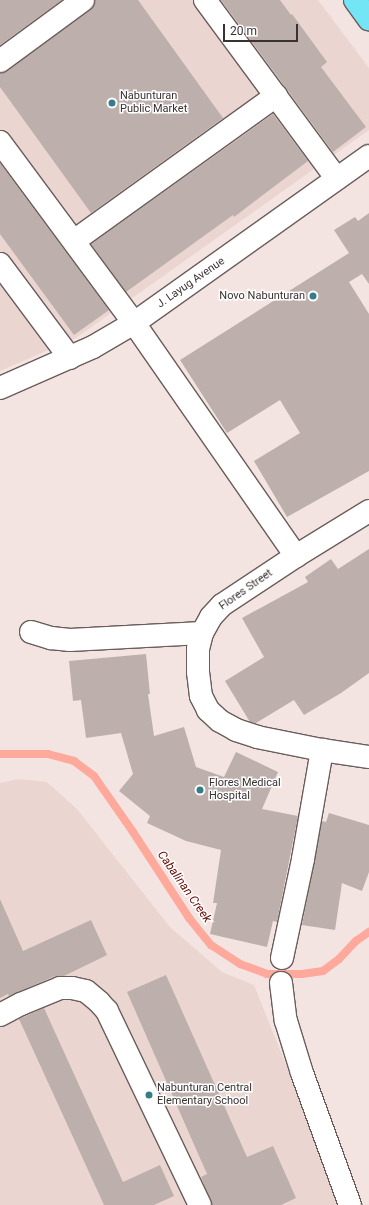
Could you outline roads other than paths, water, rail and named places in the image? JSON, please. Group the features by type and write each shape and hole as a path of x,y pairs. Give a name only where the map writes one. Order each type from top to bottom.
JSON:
{"main road":[{"path":"355,0 369,19"}],"street":[{"path":"0,61 83,0"},
{"path":"205,0 337,179"},
{"path":"74,241 276,96"},
{"path":"0,142 134,323 296,556"},
{"name":"J. Layug Avenue","path":"1,386 70,358 134,323 369,156"},
{"path":"0,264 6,286 70,358"},
{"name":"Flores Street","path":"369,511 296,556 222,605 210,617 202,634 198,649 198,672 201,696 208,710 220,721 236,730 257,737 322,750 369,757"},
{"path":"31,632 52,638 70,640 202,634"},
{"path":"282,958 307,838 322,750"},
{"path":"281,983 286,1021 302,1073 350,1205"},
{"path":"0,1015 60,988 72,988 86,991 99,1002 106,1011 200,1205"}],"waterway":[{"name":"Cabalinan Creek","path":"0,754 48,754 74,761 94,776 133,832 189,918 211,945 240,964 267,974 302,974 323,971 339,959 356,941 369,932"}],"place":[{"name":"Nabunturan Public Market","path":"112,103"},
{"name":"Novo Nabunturan","path":"313,296"},
{"name":"Flores Medical Hospital","path":"200,790"},
{"name":"Nabunturan Central Elementary School","path":"149,1095"}]}
